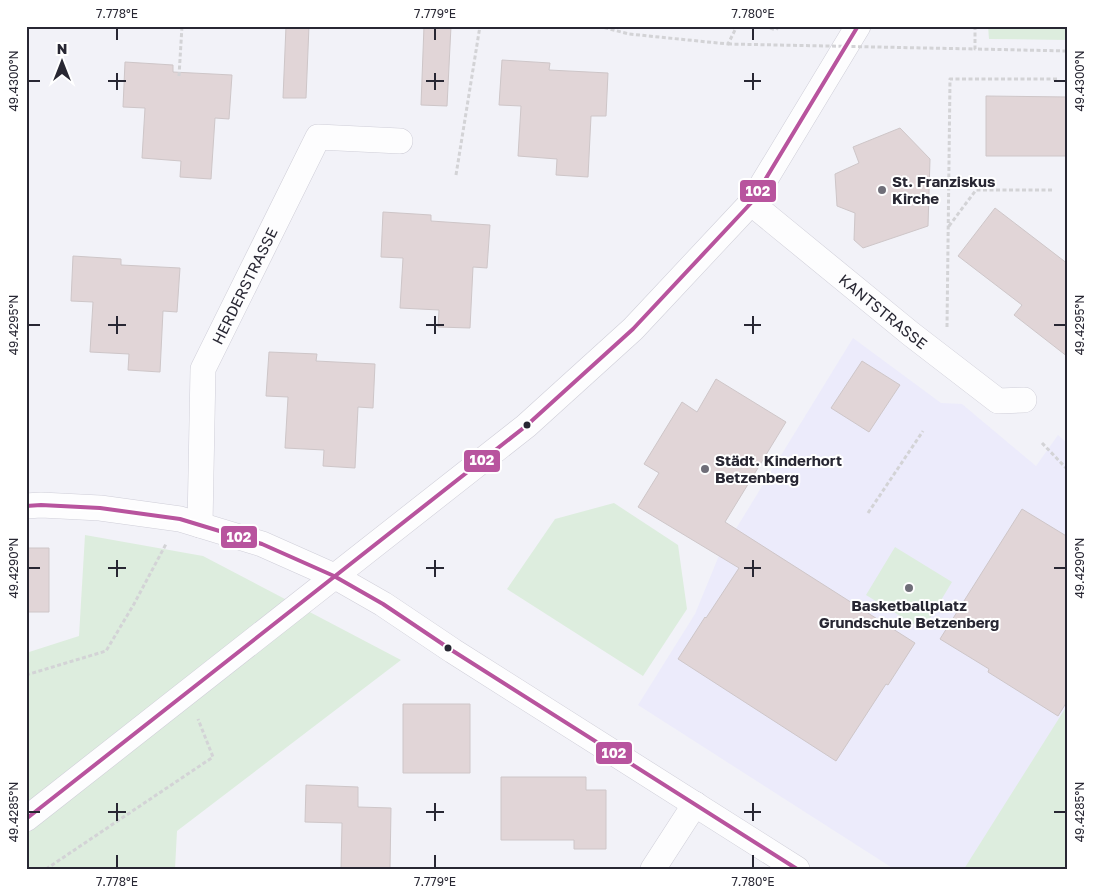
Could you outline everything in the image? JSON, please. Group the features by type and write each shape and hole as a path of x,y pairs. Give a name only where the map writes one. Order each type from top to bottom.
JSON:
{"street":[{"path":"26,819 526,426 634,329 751,203 858,26"},
{"name":"HERDERSTRASSE","path":"200,525 203,369 318,137 400,141"},
{"name":"KANTSTRASSE","path":"751,203 912,334 998,401 1024,400"},
{"path":"26,506 100,508 180,519 262,544 334,576 383,604 453,651 797,869"},
{"path":"654,869 695,804"}],"path":[{"path":"179,76 182,26"},
{"path":"456,175 480,26"},
{"path":"598,26 629,34 728,44 1068,51"},
{"path":"728,44 737,26"},
{"path":"764,26 776,30 779,26"},
{"path":"975,26 975,49"},
{"path":"947,332 950,79 1059,79"},
{"path":"949,226 976,190 1052,190"},
{"path":"868,513 923,431"},
{"path":"1042,443 1068,470"},
{"path":"26,675 106,651 170,537"},
{"path":"46,869 213,757 187,692"}],"shaded area":[{"path":"853,338 941,403 962,404 1036,466 1058,435 1068,444 1068,869 894,869 638,705 695,614 718,558"}],"green space":[{"path":"988,26 1068,26 1068,40 989,39"},
{"path":"614,503 678,545 687,609 643,676 507,589 555,519"},
{"path":"85,535 203,556 401,660 177,831 175,869 26,869 26,653 79,636"},
{"name":"Basketballplatz Grundschule Betzenberg","path":"895,547 952,582 923,630 866,595"},
{"path":"1068,704 1068,869 964,869"}],"building":[{"path":"286,26 309,26 306,98 283,98"},
{"path":"424,26 451,26 447,106 421,105"},
{"path":"502,60 550,63 549,70 608,73 606,116 591,116 588,177 556,175 557,159 518,156 521,106 499,105"},
{"path":"125,62 173,65 173,72 232,75 229,119 215,118 211,179 180,177 181,161 142,158 145,108 123,107"},
{"path":"986,96 1068,97 1068,156 986,156"},
{"name":"St. Franziskus Kirche","path":"900,128 930,159 928,226 863,248 854,240 855,213 837,206 835,174 859,163 853,147"},
{"path":"995,208 1068,264 1068,357 1014,315 1022,305 958,256"},
{"path":"383,212 431,215 431,221 490,225 487,268 473,267 470,328 438,327 439,310 400,308 403,258 381,257"},
{"path":"73,256 121,259 121,265 180,268 177,312 163,311 160,372 128,370 129,354 90,352 93,302 71,301"},
{"path":"269,352 317,354 316,361 375,364 373,408 358,407 355,468 323,466 324,450 285,448 288,397 266,396"},
{"path":"862,361 900,385 869,432 831,408"},
{"path":"716,379 786,422 725,522 915,643 836,761 678,659 739,568 638,507 659,473 644,464 682,402 697,412"},
{"path":"1022,509 1068,537 1068,700 1058,716 988,672 989,669 940,639"},
{"path":"26,548 49,548 49,612 26,612"},
{"path":"403,704 470,704 470,773 403,773"},
{"path":"501,777 586,777 586,790 606,790 606,849 574,849 574,840 501,840"},
{"path":"306,785 358,787 358,807 391,808 390,869 341,869 342,823 305,822"}],"transit line":[{"name":"102","path":"26,819 526,426 633,329 751,203 858,26"},
{"name":"102","path":"26,506 100,508 180,519 262,544 334,576 383,604 453,651 797,869"}],"place":[{"name":"St. Franziskus Kirche","path":"882,190"},
{"name":"Städt. Kinderhort Betzenberg","path":"705,469"},
{"name":"Basketballplatz Grundschule Betzenberg","path":"909,588"}]}
